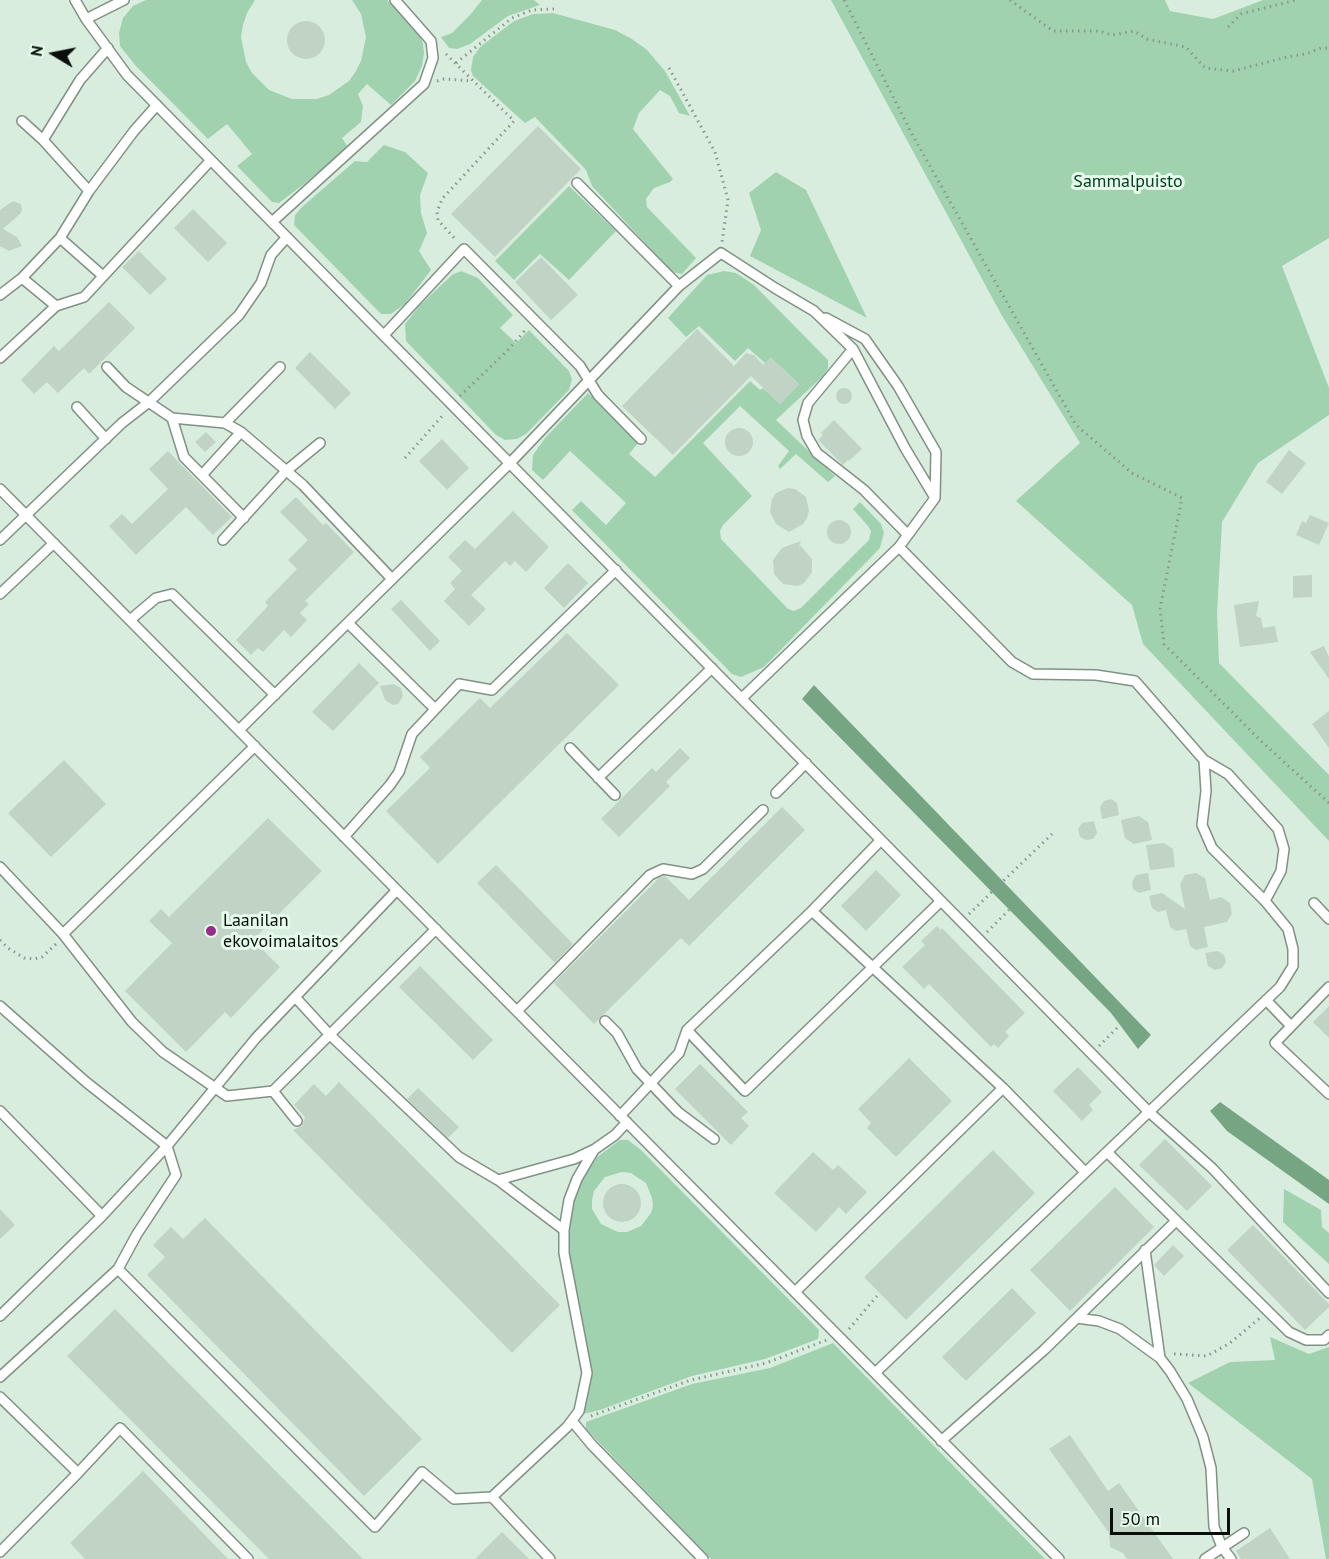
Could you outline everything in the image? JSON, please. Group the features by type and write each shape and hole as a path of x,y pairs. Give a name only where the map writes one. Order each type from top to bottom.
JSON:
{"lane":[{"path":"75,0 86,19 128,75 157,105 1149,1112 1212,1168 1329,1293"},
{"path":"86,19 124,0"},
{"path":"272,222 424,84 433,58 431,41 395,0"},
{"path":"43,140 80,80 108,48"},
{"path":"0,295 22,278 60,238 89,191 134,131 157,105"},
{"path":"22,121 43,140 89,191"},
{"path":"0,358 56,306 84,297 211,160"},
{"path":"577,183 679,286"},
{"path":"0,540 239,315 261,283 271,255 287,237"},
{"path":"60,238 103,276"},
{"path":"384,335 464,249 580,366 597,395 641,439"},
{"path":"239,730 510,463 679,286 721,253 775,288 865,339 898,386 936,452 935,498 899,547 741,698"},
{"path":"22,278 56,306"},
{"path":"814,311 853,349 905,448 935,498"},
{"path":"853,349 808,403 803,420 807,436 817,453 864,490 908,535"},
{"path":"107,367 126,387 172,418 225,423 241,432 303,485 392,579"},
{"path":"225,423 280,367"},
{"path":"77,407 106,439"},
{"path":"172,418 184,457 243,518"},
{"path":"202,475 241,432"},
{"path":"223,540 286,471 320,443"},
{"path":"0,489 1059,1559"},
{"path":"0,594 54,543"},
{"path":"899,547 1012,662 1033,674 1096,675 1135,681 1204,760 1228,774 1278,829 1284,849 1281,871 1265,900"},
{"path":"344,837 399,772 412,734 459,684 492,690 616,570"},
{"path":"130,621 156,598 172,594 275,695"},
{"path":"348,622 435,709"},
{"path":"598,778 712,668"},
{"path":"63,934 255,746"},
{"path":"570,748 615,795"},
{"path":"875,1373 1280,987 1293,966 1293,949 1288,929 1265,900 1212,848 1202,825 1206,791 1204,760"},
{"path":"777,793 806,763"},
{"path":"517,1011 650,875 663,869 692,874 703,870 763,810"},
{"path":"498,1180 574,1159 595,1149 615,1135 623,1119 651,1083 679,1053 687,1030 812,911 882,840"},
{"path":"0,867 63,934 132,1022 163,1052 227,1096 273,1091 436,929"},
{"path":"0,1316 102,1216 167,1146 256,1038 397,890"},
{"path":"687,1030 745,1091 941,901"},
{"path":"1314,903 1329,919"},
{"path":"812,911 1002,1088 1085,1172"},
{"path":"1329,987 1275,1043 1329,1094"},
{"path":"296,998 329,1034 459,1158 498,1180 564,1230"},
{"path":"1266,1000 1291,1026"},
{"path":"0,1006 86,1082 167,1146 176,1175 137,1234 118,1269 0,1377"},
{"path":"605,1021 617,1033 637,1069 678,1112 714,1139"},
{"path":"795,1292 1002,1088"},
{"path":"273,1091 297,1121"},
{"path":"0,1111 102,1216"},
{"path":"118,1269 375,1527 422,1472 454,1499 492,1497 572,1421 579,1411 587,1373 564,1253 564,1230 569,1200 577,1179 595,1149"},
{"path":"1107,1152 1289,1332 1306,1340 1324,1340 1329,1335"},
{"path":"941,1441 1044,1350 1176,1221"},
{"path":"1145,1250 1160,1358"},
{"path":"1077,1318 1099,1321 1120,1329 1160,1358 1187,1399 1203,1437 1211,1468 1214,1527 1222,1547 1231,1559"},
{"path":"0,1397 78,1473"},
{"path":"572,1421 592,1445 703,1559"},
{"path":"0,1552 120,1428 248,1559"},
{"path":"492,1497 550,1559"},
{"path":"1204,1559 1244,1533"}],"path":[{"path":"844,0 913,136 1076,425 1132,472 1182,498 1160,609 1164,644 1261,741 1329,803"},
{"path":"1010,0 1053,31 1099,31 1112,35 1134,31 1147,39 1186,47 1205,68 1233,71 1306,54 1321,48 1329,48"},
{"path":"1228,27 1241,15 1296,0"},
{"path":"456,63 512,18 532,10 554,9"},
{"path":"431,41 514,121 442,199 437,212 438,220 464,249"},
{"path":"669,68 715,152 728,200 721,253"},
{"path":"424,84 444,79 473,81"},
{"path":"405,458 452,404 508,350 534,320"},
{"path":"982,902 1052,834"},
{"path":"979,940 1009,910"},
{"path":"0,940 24,958 34,959 42,957 55,947 63,934"},
{"path":"1091,1053 1118,1027"},
{"path":"572,1421 599,1414 691,1380 766,1363 838,1336 852,1327 876,1296"},
{"path":"1160,1358 1173,1354 1207,1356 1230,1343 1268,1311"}],"green space":[{"path":"146,0 255,0 247,13 241,37 246,62 252,73 269,90 292,99 317,99 329,95 349,81 356,71 361,61 366,37 361,14 352,0 387,0 420,35 424,53 422,66 415,81 391,105 367,84 358,94 363,106 361,122 342,138 348,147 279,203 272,202 237,166 252,154 227,124 208,139 135,65 120,46 119,33 123,18 133,6"},
{"path":"482,0 534,0 540,5 508,16 470,44 457,49 449,48 441,37 452,33"},
{"name":"Sammalpuisto","path":"831,0 1165,0 1170,11 1213,19 1263,0 1329,0 1329,238 1282,266 1329,388 1329,415 1258,463 1222,522 1217,613 1219,663 1329,775 1329,841 1143,644 1132,605 1016,501 1080,443 1001,314"},
{"path":"553,13 615,30 647,50 665,71 690,116 679,113 670,96 660,90 639,113 633,129 673,179 654,188 646,199 647,207 696,258 682,274 672,272 592,186 586,170 535,117 525,123 473,76 471,70 473,57 480,47 514,21 533,14"},
{"path":"384,145 405,152 428,173 420,195 421,213 427,233 419,251 431,270 405,304 391,314 381,314 294,225 295,215 302,207 355,161 367,162"},
{"path":"776,172 806,190 867,318 750,256 761,230 749,193"},
{"path":"569,186 616,231 569,280 540,254 514,280 495,261"},
{"path":"461,271 478,278 513,315 500,328 516,343 529,330 569,371 572,379 569,390 526,434 517,439 505,440 496,435 406,341 405,324 420,305 452,275"},
{"path":"724,271 736,273 754,285 828,360 828,368 823,376 776,420 835,476 828,482 796,454 780,469 778,466 789,451 740,406 703,443 752,496 723,525 720,531 721,539 788,609 794,611 801,608 869,540 871,531 853,509 860,502 881,524 884,533 880,548 764,667 741,677 732,674 572,510 581,501 606,525 626,503 570,451 543,480 532,470 533,455 545,438 588,393 639,442 629,454 655,477 750,381 760,390 763,388 780,404 799,384 771,358 765,363 748,348 735,361 699,326 686,337 668,318 707,275"},
{"path":"620,1140 628,1140 641,1150 819,1330 818,1339 765,1359 692,1376 600,1410 583,1414 592,1372 573,1281 568,1230 573,1202 582,1179 597,1157","holes":["622,1172 631,1173 646,1183 653,1206 651,1213 641,1226 627,1232 618,1232 601,1224 592,1209 592,1200 594,1191 605,1177"]},
{"path":"1284,1189 1321,1210 1322,1227 1329,1233 1329,1264 1283,1222"},
{"path":"1270,1337 1309,1354 1329,1347 1329,1559 1326,1559 1312,1479 1188,1383 1230,1362 1275,1360"},
{"path":"833,1343 1045,1559 711,1559 586,1429 586,1422 692,1384 770,1368"}],"shaded area":[{"path":"814,685 1151,1035 1138,1049 1111,1013 802,699"},
{"path":"1220,1102 1329,1180 1329,1204 1227,1131 1210,1111"}],"building":[{"path":"306,21 320,26 325,40 320,54 306,59 292,54 287,40 292,26"},
{"path":"538,126 581,169 495,257 451,214"},
{"path":"13,201 21,204 21,213 3,229 17,237 22,246 9,251 0,246 0,210"},
{"path":"193,209 227,243 208,262 174,228"},
{"path":"139,251 167,279 150,295 122,267"},
{"path":"541,257 578,295 551,320 515,282"},
{"path":"109,302 135,328 89,374 84,368 58,393 47,382 34,394 21,380 54,346 59,351"},
{"path":"697,329 734,366 746,353 754,355 763,365 771,358 799,384 780,404 751,376 673,455 622,406"},
{"path":"310,352 351,393 335,409 295,368"},
{"path":"844,388 852,396 844,404 836,396"},
{"path":"834,420 862,449 843,465 818,440 823,435 821,433"},
{"path":"739,428 749,432 753,442 749,452 739,456 729,452 725,442 729,432"},
{"path":"206,432 216,442 205,452 195,442"},
{"path":"442,439 469,468 447,490 419,461"},
{"path":"1289,450 1306,463 1282,494 1266,482"},
{"path":"168,451 232,517 213,535 186,507 136,555 109,526 122,514 132,524 168,489 149,469"},
{"path":"788,488 795,489 806,497 809,511 803,524 789,532 776,524 770,512 772,499 776,493"},
{"path":"296,497 354,552 305,601 309,604 300,613 307,620 291,637 284,630 263,652 258,648 251,655 236,640 268,606 265,602 297,569 288,560 308,540 280,512"},
{"path":"513,511 549,547 526,572 515,561 510,566 505,561 471,595 486,609 469,626 444,601 455,589 450,583 462,571 448,557 465,540 475,549"},
{"path":"1310,515 1329,523 1319,545 1296,535 1302,521 1306,523"},
{"path":"839,520 844,521 850,527 850,537 844,543 839,544 834,543 828,537 827,532 828,527 834,521"},
{"path":"801,541 799,547 801,546 812,559 812,572 804,583 798,586 783,584 774,574 773,560 782,548"},
{"path":"568,563 588,583 564,608 544,588"},
{"path":"1312,575 1312,597 1293,598 1293,576"},
{"path":"401,600 440,641 430,651 391,609"},
{"path":"1259,601 1256,616 1261,618 1263,628 1275,626 1278,642 1240,647 1234,605"},
{"path":"567,633 619,685 438,864 386,811 430,768 420,757 480,698 490,708"},
{"path":"1324,646 1329,657 1329,679 1310,652"},
{"path":"359,663 379,683 333,731 312,712"},
{"path":"394,684 401,688 403,696 398,704 393,705 385,700 380,686"},
{"path":"1329,711 1329,748 1312,724"},
{"path":"680,748 690,758 666,782 670,786 619,837 601,819 652,768 656,772"},
{"path":"64,760 106,804 51,857 8,813"},
{"path":"1111,799 1117,803 1119,815 1102,819 1100,807 1104,801"},
{"path":"782,807 805,830 689,946 681,938 594,1024 554,983 659,878 665,876 689,900"},
{"path":"1139,816 1148,822 1152,840 1134,844 1125,838 1121,820"},
{"name":"Laanilan ekovoimalaitos","path":"268,818 322,871 253,940 280,967 231,1018 225,1012 186,1052 125,991 172,943 149,921 161,909 169,917"},
{"path":"1094,821 1097,833 1093,839 1086,840 1080,837 1078,829 1082,823"},
{"path":"1164,843 1173,849 1175,867 1150,870 1146,845"},
{"path":"496,865 573,944 555,963 477,883"},
{"path":"876,870 901,895 866,931 841,906"},
{"path":"1148,873 1151,890 1139,893 1133,889 1132,882 1136,875"},
{"path":"1196,873 1205,878 1210,900 1221,897 1230,903 1232,914 1227,922 1204,927 1208,947 1196,950 1190,946 1186,929 1176,931 1170,927 1166,910 1158,912 1152,908 1149,896 1162,893 1185,909 1180,884 1185,875"},
{"path":"937,926 941,930 942,928 1025,1013 1005,1032 1009,1036 998,1048 994,1044 991,1047 929,984 924,989 902,967 925,945 921,941"},
{"path":"1218,951 1224,955 1226,962 1222,968 1215,970 1208,966 1205,953"},
{"path":"420,966 493,1040 473,1060 399,987"},
{"path":"1329,1006 1329,1038 1313,1022"},
{"path":"909,1058 952,1101 896,1157 867,1128 871,1123 858,1109"},
{"path":"700,1064 748,1112 741,1118 749,1126 731,1145 675,1089"},
{"path":"1078,1067 1102,1092 1089,1105 1093,1110 1082,1121 1053,1091"},
{"path":"339,1082 560,1305 512,1353 293,1130 302,1126 305,1117 294,1105 314,1084 326,1096"},
{"path":"418,1088 459,1127 448,1138 407,1099"},
{"path":"1165,1139 1212,1186 1187,1211 1139,1165"},
{"path":"993,1150 1035,1193 906,1320 864,1277"},
{"path":"813,1152 833,1170 838,1165 867,1192 846,1214 839,1207 816,1232 774,1193"},
{"path":"622,1184 635,1190 641,1203 635,1216 622,1222 609,1216 603,1203 609,1190"},
{"path":"1115,1187 1154,1227 1070,1311 1030,1270"},
{"path":"0,1209 15,1225 0,1239"},
{"path":"205,1218 422,1439 364,1496 147,1275 165,1257 153,1245 171,1227 183,1239"},
{"path":"1253,1225 1329,1304 1329,1307 1305,1330 1227,1250"},
{"path":"1173,1245 1184,1256 1164,1276 1154,1265"},
{"path":"1012,1288 1036,1313 966,1381 942,1357"},
{"path":"115,1309 363,1559 269,1559 67,1356"},
{"path":"1070,1435 1108,1491 1119,1483 1173,1559 1127,1559 1123,1553 1110,1547 1109,1533 1049,1449"},
{"path":"143,1471 228,1559 85,1559 70,1543"},
{"path":"1270,1528 1290,1559 1241,1559 1236,1551"},
{"path":"502,1532 529,1559 475,1559"}],"place":[{"name":"Laanilan ekovoimalaitos","path":"211,931"}]}
